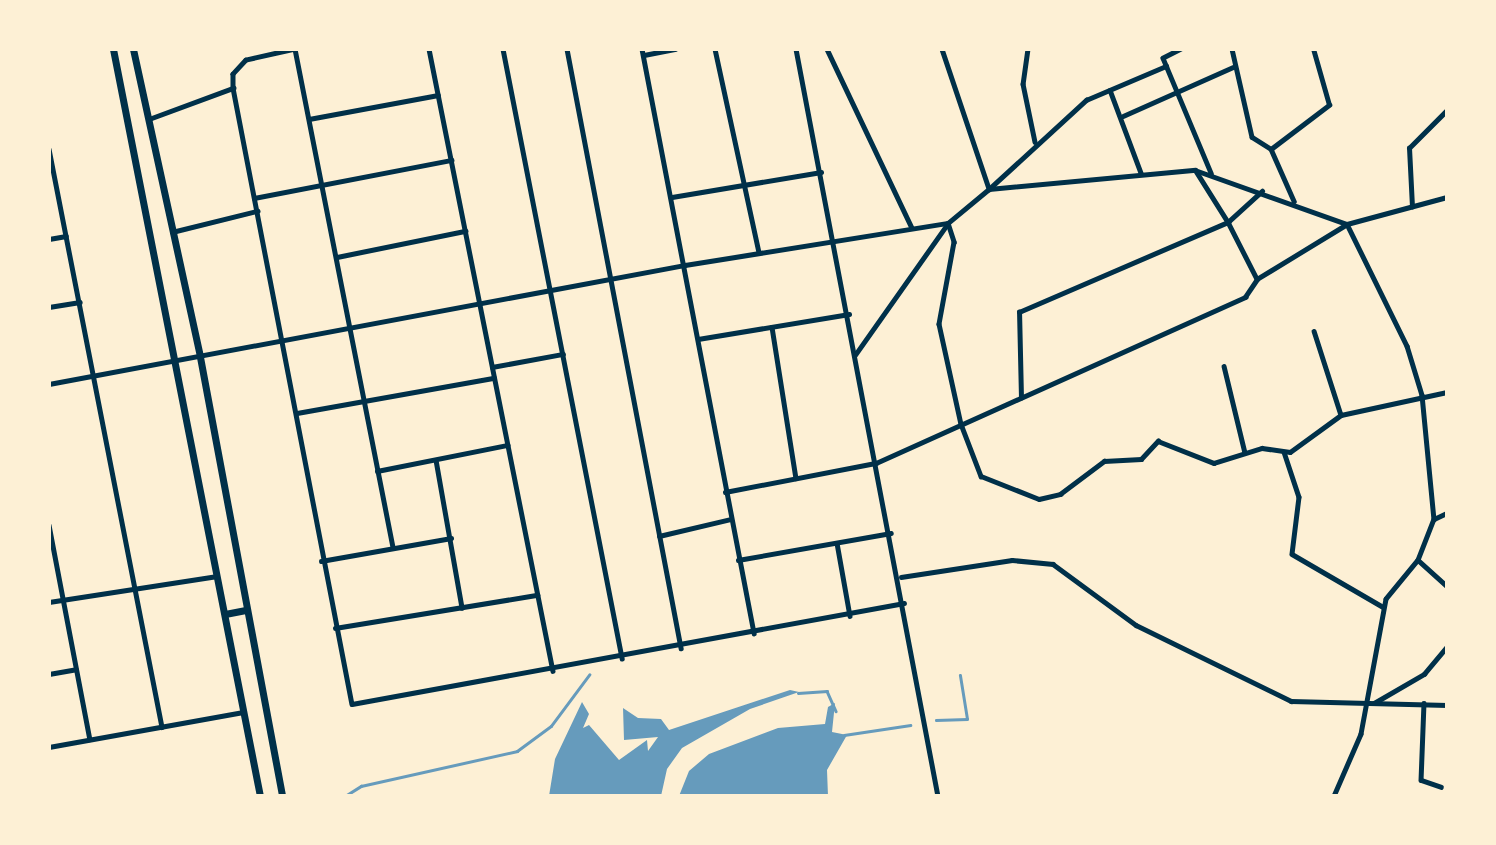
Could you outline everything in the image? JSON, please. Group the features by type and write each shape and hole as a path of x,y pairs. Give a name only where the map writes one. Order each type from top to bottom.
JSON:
{"main road":[{"path":"113,49 260,796"},
{"path":"133,49 200,357 282,796"},
{"path":"225,614 246,610"}],"street":[{"path":"393,547 295,49 246,60 233,74 233,88 297,413 321,561 352,704 681,648 904,603"},
{"path":"429,49 552,671"},
{"path":"503,49 622,658"},
{"path":"567,49 681,648"},
{"path":"676,49 643,52 754,633"},
{"path":"715,49 759,252"},
{"path":"796,49 850,314 855,355 900,578 938,796"},
{"path":"827,49 912,228"},
{"path":"942,49 989,189"},
{"path":"1028,49 1023,84 1035,142"},
{"path":"1181,49 1164,56 1166,66 1211,173"},
{"path":"1232,49 1233,68 1252,136 1271,149 1294,201"},
{"path":"1271,149 1329,105 1313,49"},
{"path":"855,355 948,223 989,189 1035,142 1086,100 1166,66"},
{"path":"1123,116 1175,89 1233,68"},
{"path":"148,120 233,88"},
{"path":"1110,89 1123,116 1141,173"},
{"path":"309,119 438,95"},
{"path":"1412,207 1409,148 1447,110"},
{"path":"49,149 162,727"},
{"path":"254,198 451,160"},
{"path":"989,189 1087,184 1141,173 1195,170 1294,201 1347,224 1405,338 1422,395 1434,519 1418,560 1384,607 1370,703 1355,750 1334,796"},
{"path":"1195,170 1228,222 1257,279"},
{"path":"672,197 821,172"},
{"path":"1021,398 1019,312 1228,222 1263,190"},
{"path":"725,492 876,463 1245,297 1257,279 1347,224 1447,197"},
{"path":"172,232 257,211"},
{"path":"49,384 351,331 612,282 685,265 948,223"},
{"path":"948,223 954,242 939,324 961,424 981,476 1039,499 1060,494 1104,461 1140,459 1164,439 1214,463 1245,453 1297,451 1341,415 1422,395 1447,392"},
{"path":"337,257 465,231"},
{"path":"49,239 66,236"},
{"path":"49,307 80,302"},
{"path":"698,339 850,314"},
{"path":"772,327 796,478"},
{"path":"1314,331 1341,415"},
{"path":"492,367 563,354"},
{"path":"1224,366 1245,453"},
{"path":"297,413 494,378"},
{"path":"377,471 507,445"},
{"path":"1284,452 1299,497 1292,554 1384,607"},
{"path":"436,460 462,608"},
{"path":"1434,519 1447,513"},
{"path":"659,536 731,519"},
{"path":"49,529 90,739"},
{"path":"738,560 891,533"},
{"path":"321,561 451,538"},
{"path":"837,543 850,616"},
{"path":"1418,560 1447,586"},
{"path":"900,578 1012,561 1053,564 1136,625 1291,701 1447,705"},
{"path":"49,602 217,576"},
{"path":"334,628 537,595"},
{"path":"1370,703 1423,674 1447,647"},
{"path":"49,674 76,669"},
{"path":"1424,704 1421,780 1441,787"},
{"path":"49,747 243,712"}],"water":[{"path":"790,690 799,692 750,709 682,748 667,769 661,796 549,796 555,759 582,702 589,714 583,728 589,725 619,760 647,740 648,751 658,737 624,740 623,708 638,718 661,719 669,730"},
{"path":"835,703 832,732 847,735 827,770 828,796 679,796 689,771 709,754 778,728 825,724 828,707"}],"waterway":[{"path":"345,796 361,786 517,751 551,726 589,675"},
{"path":"936,720 967,719 960,676"},
{"path":"798,693 827,691 836,711"},
{"path":"844,735 910,725"}]}
